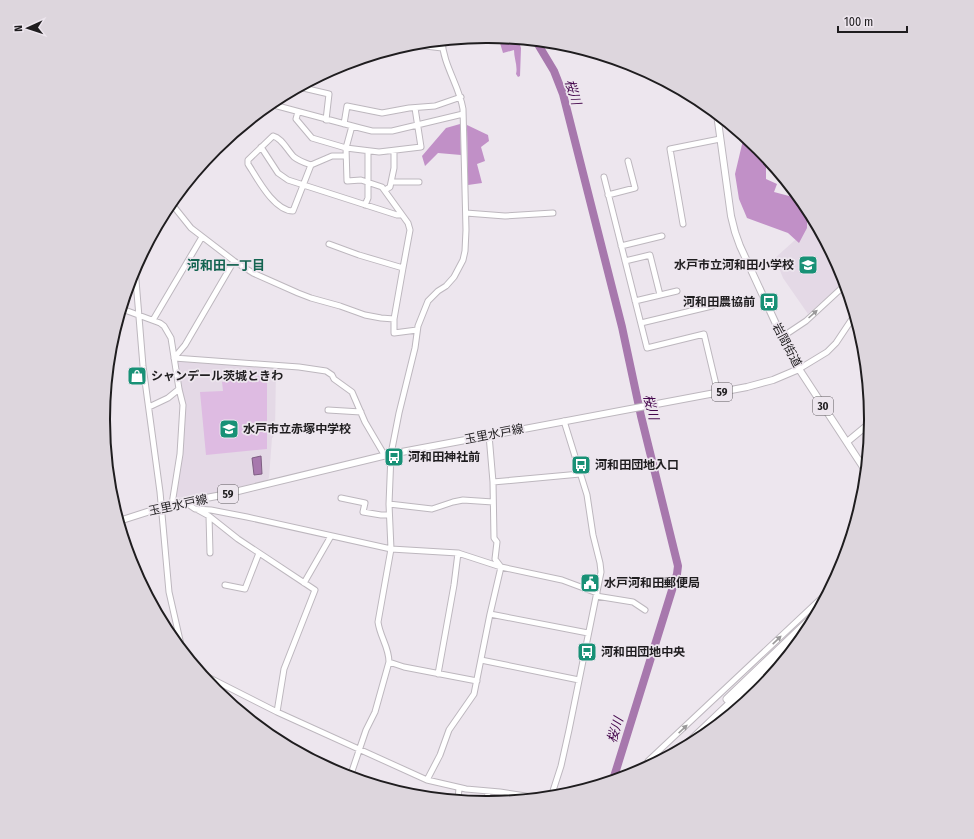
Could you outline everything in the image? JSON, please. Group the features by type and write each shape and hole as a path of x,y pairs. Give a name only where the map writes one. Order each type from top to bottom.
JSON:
{"highway":[{"path":"718,716 731,695 799,630"},
{"path":"734,704 773,664"}],"main road":[{"name":"岩間街道","path":"718,123 730,212 740,246 782,337 799,369 861,462"},
{"name":"玉里水戸線","path":"124,519 162,506 222,495 388,455 759,384 799,369"},
{"path":"847,442 864,428"}],"street":[{"path":"352,771 366,730 375,712 389,662 389,655 379,631 378,622 391,549 388,455 415,348 417,330 421,317 428,301 450,282 463,260 466,241 463,114 461,97 442,48 433,47"},
{"path":"308,88 329,94 326,120"},
{"path":"344,124 347,106 382,113 435,106 461,97"},
{"path":"278,106 326,120 383,131 392,131 463,114"},
{"path":"298,112 296,119 312,138 346,148 368,152 394,151 421,147 415,108"},
{"path":"352,126 346,148 347,181 361,180 385,190 408,223 410,230 394,319 394,333 417,330"},
{"path":"311,165 293,211 288,211 269,197 248,164 248,160 273,136 277,137 292,156 300,162 311,165 332,156 346,156"},
{"path":"683,224 670,149 720,139"},
{"path":"261,147 278,173 288,180 397,215 402,215"},
{"path":"385,190 390,187 392,182 394,151"},
{"path":"365,205 368,198 369,183 368,152"},
{"path":"608,195 635,188 628,161"},
{"path":"604,177 647,348 704,334 718,393"},
{"path":"392,182 419,182"},
{"path":"175,208 191,228 234,261 253,273 298,293 365,314 381,318 394,319"},
{"path":"466,213 505,216 553,213"},
{"path":"621,246 662,236"},
{"path":"153,320 202,237"},
{"path":"329,244 359,255 403,268"},
{"path":"625,261 650,255 660,295"},
{"path":"174,358 185,345 234,261"},
{"path":"136,283 138,316 162,506 170,592 179,637"},
{"path":"782,337 806,321 841,289"},
{"path":"635,301 676,291"},
{"path":"641,323 712,306"},
{"path":"126,311 153,320 164,326 171,338 183,406 180,454 172,504"},
{"path":"799,369 821,357 830,349 851,321"},
{"path":"174,358 299,367 326,371 352,392 365,422 388,455"},
{"path":"149,407 168,398 179,389"},
{"path":"328,410 361,412"},
{"path":"553,790 561,766 601,572 593,535 588,501 564,421"},
{"path":"489,435 493,482 494,538 497,542 494,559 501,567"},
{"path":"493,482 580,474"},
{"path":"341,498 364,503 363,512 389,515"},
{"path":"389,504 432,509 463,500 493,502"},
{"path":"185,502 209,516 238,539 315,590 284,669 277,712"},
{"path":"195,508 247,517 391,549 458,553 501,567 562,580 597,594 633,602 645,610"},
{"path":"209,516 210,553"},
{"path":"304,583 331,536"},
{"path":"225,585 245,590 259,553"},
{"path":"438,674 454,585 458,553"},
{"path":"427,780 440,755 448,730 474,694 501,567"},
{"path":"651,758 815,604"},
{"path":"490,614 588,633"},
{"path":"481,660 579,680"},
{"path":"389,662 404,667 477,681"},
{"path":"217,681 277,712 427,780 459,788 515,795"},
{"path":"458,795 459,788"},
{"path":"488,791 488,796"}],"shaded area":[{"path":"500,44 520,45 520,76 518,77 516,74 517,68 514,50 503,53"},
{"path":"460,124 461,155 438,153 425,166 422,156 446,128"},
{"path":"467,125 488,135 489,141 481,147 485,161 477,164 482,183 468,185"},
{"path":"742,143 766,167 766,179 777,184 774,192 790,195 807,221 807,228 799,243 788,233 747,218 739,199 735,174"},
{"name":"水戸市立河和田小学校","path":"807,221 825,253 839,286 808,314 783,278 775,258 804,232 800,226"},
{"name":"水戸市立赤塚中学校","path":"177,361 276,369 275,432 272,438 269,478 267,480 213,494 175,498 184,426"},
{"path":"267,375 267,449 206,455 200,392 223,391 222,382"},
{"path":"261,456 262,474 254,475 252,458"}],"waterway":[{"name":"桜川","path":"539,47 554,71 563,94 622,327 641,416 678,566 677,574 615,773"}],"place":[{"name":"水戸市立河和田小学校","path":"808,265"},
{"name":"河和田農協前","path":"769,302"},
{"name":"シャンデール茨城ときわ","path":"137,376"},
{"name":"水戸市立赤塚中学校","path":"229,429"},
{"name":"河和田神社前","path":"394,457"},
{"name":"河和田団地入口","path":"581,465"},
{"name":"水戸河和田郵便局","path":"590,583"},
{"name":"河和田団地中央","path":"587,652"}],"district":[{"name":"河和田一丁目","path":"226,265"}]}
